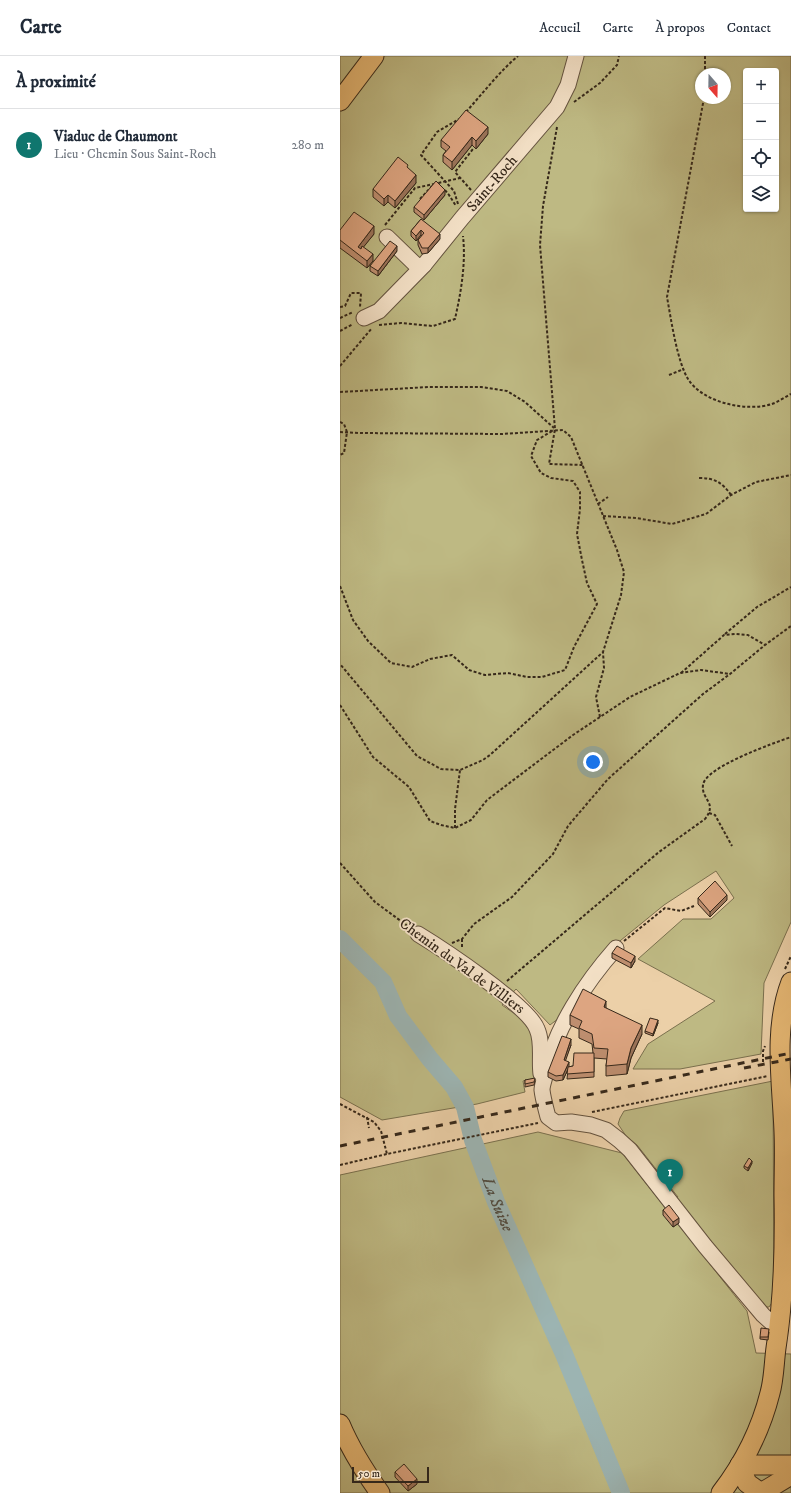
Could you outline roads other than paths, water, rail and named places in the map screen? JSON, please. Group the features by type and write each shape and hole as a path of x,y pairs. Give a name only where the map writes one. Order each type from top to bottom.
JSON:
{"main road":[{"path":"340,101 374,56"},
{"path":"722,1493 740,1465 754,1439 770,1393 780,1325 785,1244 784,1132 780,1073 783,1011 791,982"},
{"path":"784,1132 791,1161"},
{"path":"340,1424 369,1478 380,1493"},
{"path":"754,1439 761,1450 786,1468"},
{"path":"740,1465 786,1468"},
{"path":"740,1465 748,1483 761,1493 786,1468"}],"street":[{"name":"Saint-Roch","path":"359,313 379,311 424,264 556,107 568,85 576,56"},
{"path":"387,237 417,266 424,264"},
{"name":"Chemin du Val de Villiers","path":"418,934 435,944 498,991 526,1013 537,1027 540,1037 539,1055 542,1089 550,1120 556,1123 571,1122 591,1125 606,1130 620,1140 630,1150 705,1246 763,1315 772,1323 780,1325"},
{"path":"542,1089 548,1060 570,1014 596,970 616,948"}],"waterway":[{"name":"La Suize","path":"340,939 383,982 398,1016 430,1059 454,1087 465,1107 473,1140 496,1202 564,1354 621,1493"}],"railway":[{"path":"340,1146 791,1053"},
{"path":"744,1068 791,1059"}],"place":[{"name":"Viaduc de Chaumont","path":"670,1192"}]}
